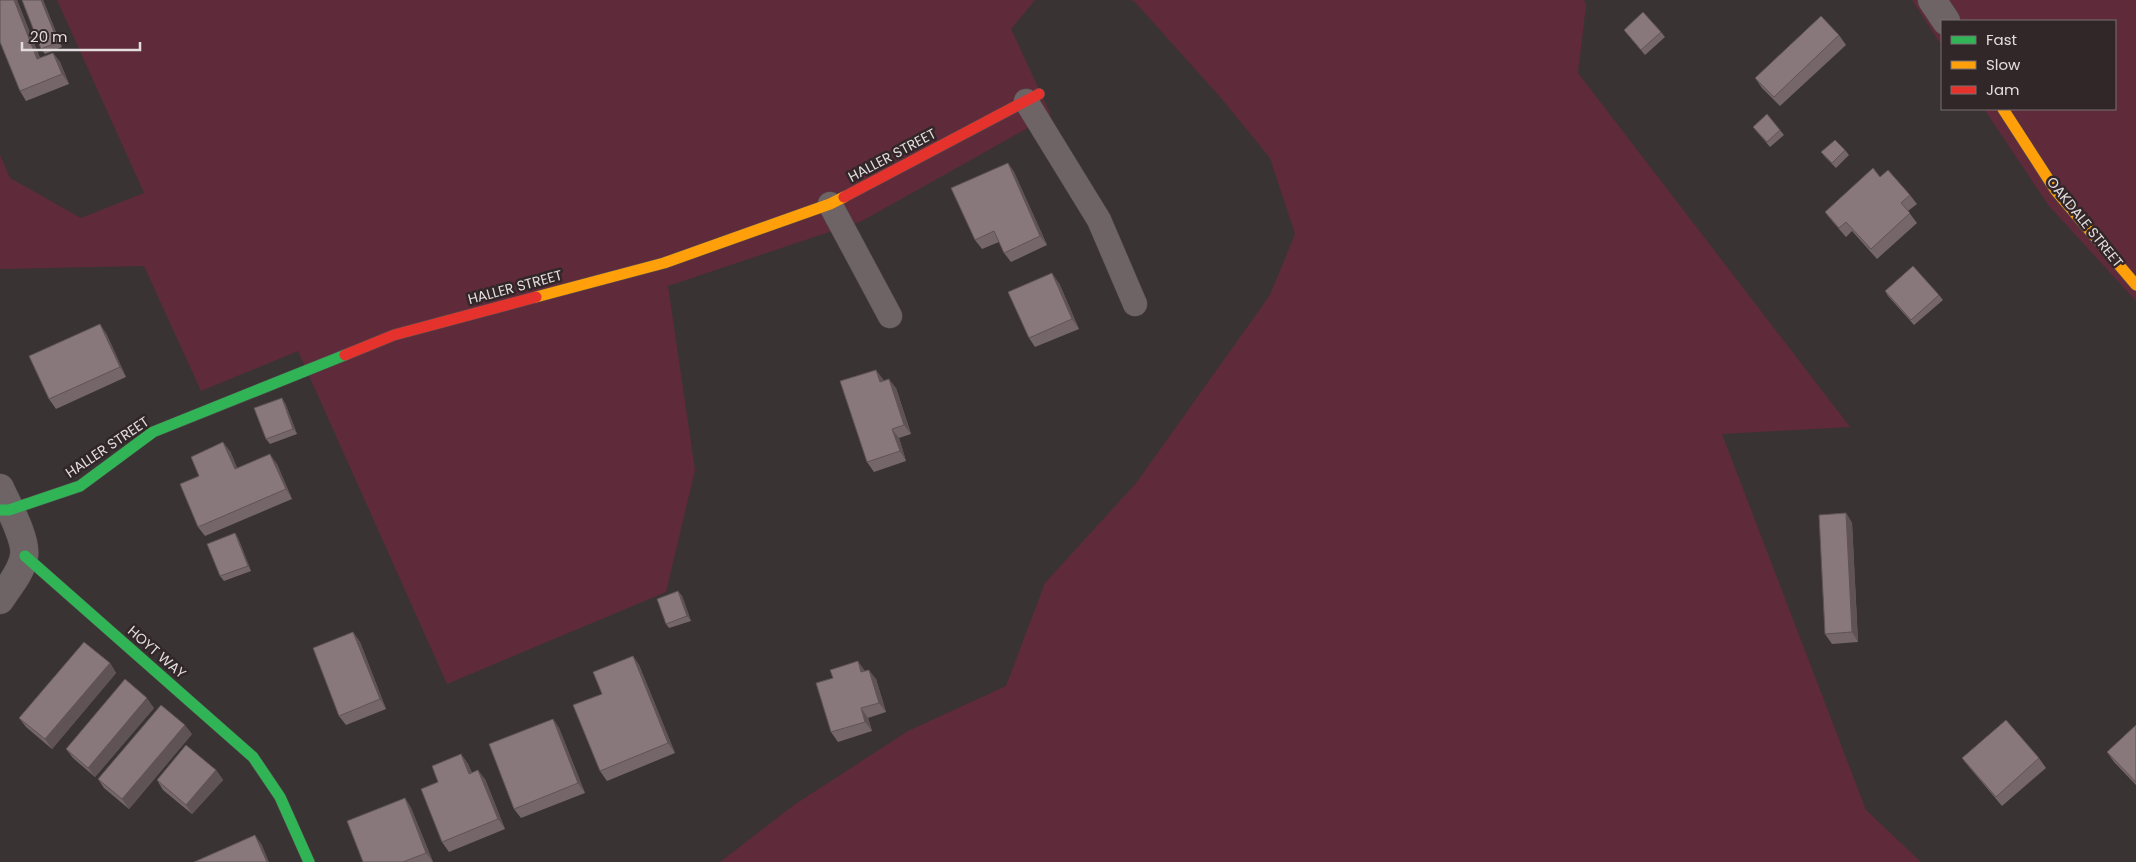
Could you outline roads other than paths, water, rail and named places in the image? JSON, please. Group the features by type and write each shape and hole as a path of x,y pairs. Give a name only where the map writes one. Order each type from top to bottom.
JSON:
{"street":[{"path":"1932,0 1945,20"},
{"name":"HALLER STREET","path":"3,503 80,486 153,432 394,335 664,263 830,204 1033,97"},
{"name":"OAKDALE STREET","path":"2004,110 2056,192 2136,284"},
{"path":"0,600 25,556 21,536 3,503"},
{"name":"HOYT WAY","path":"25,556 253,758 266,774 280,797 309,862"}],"lane":[{"path":"1033,97 1099,220 1135,304"},
{"path":"830,204 890,316"}]}
